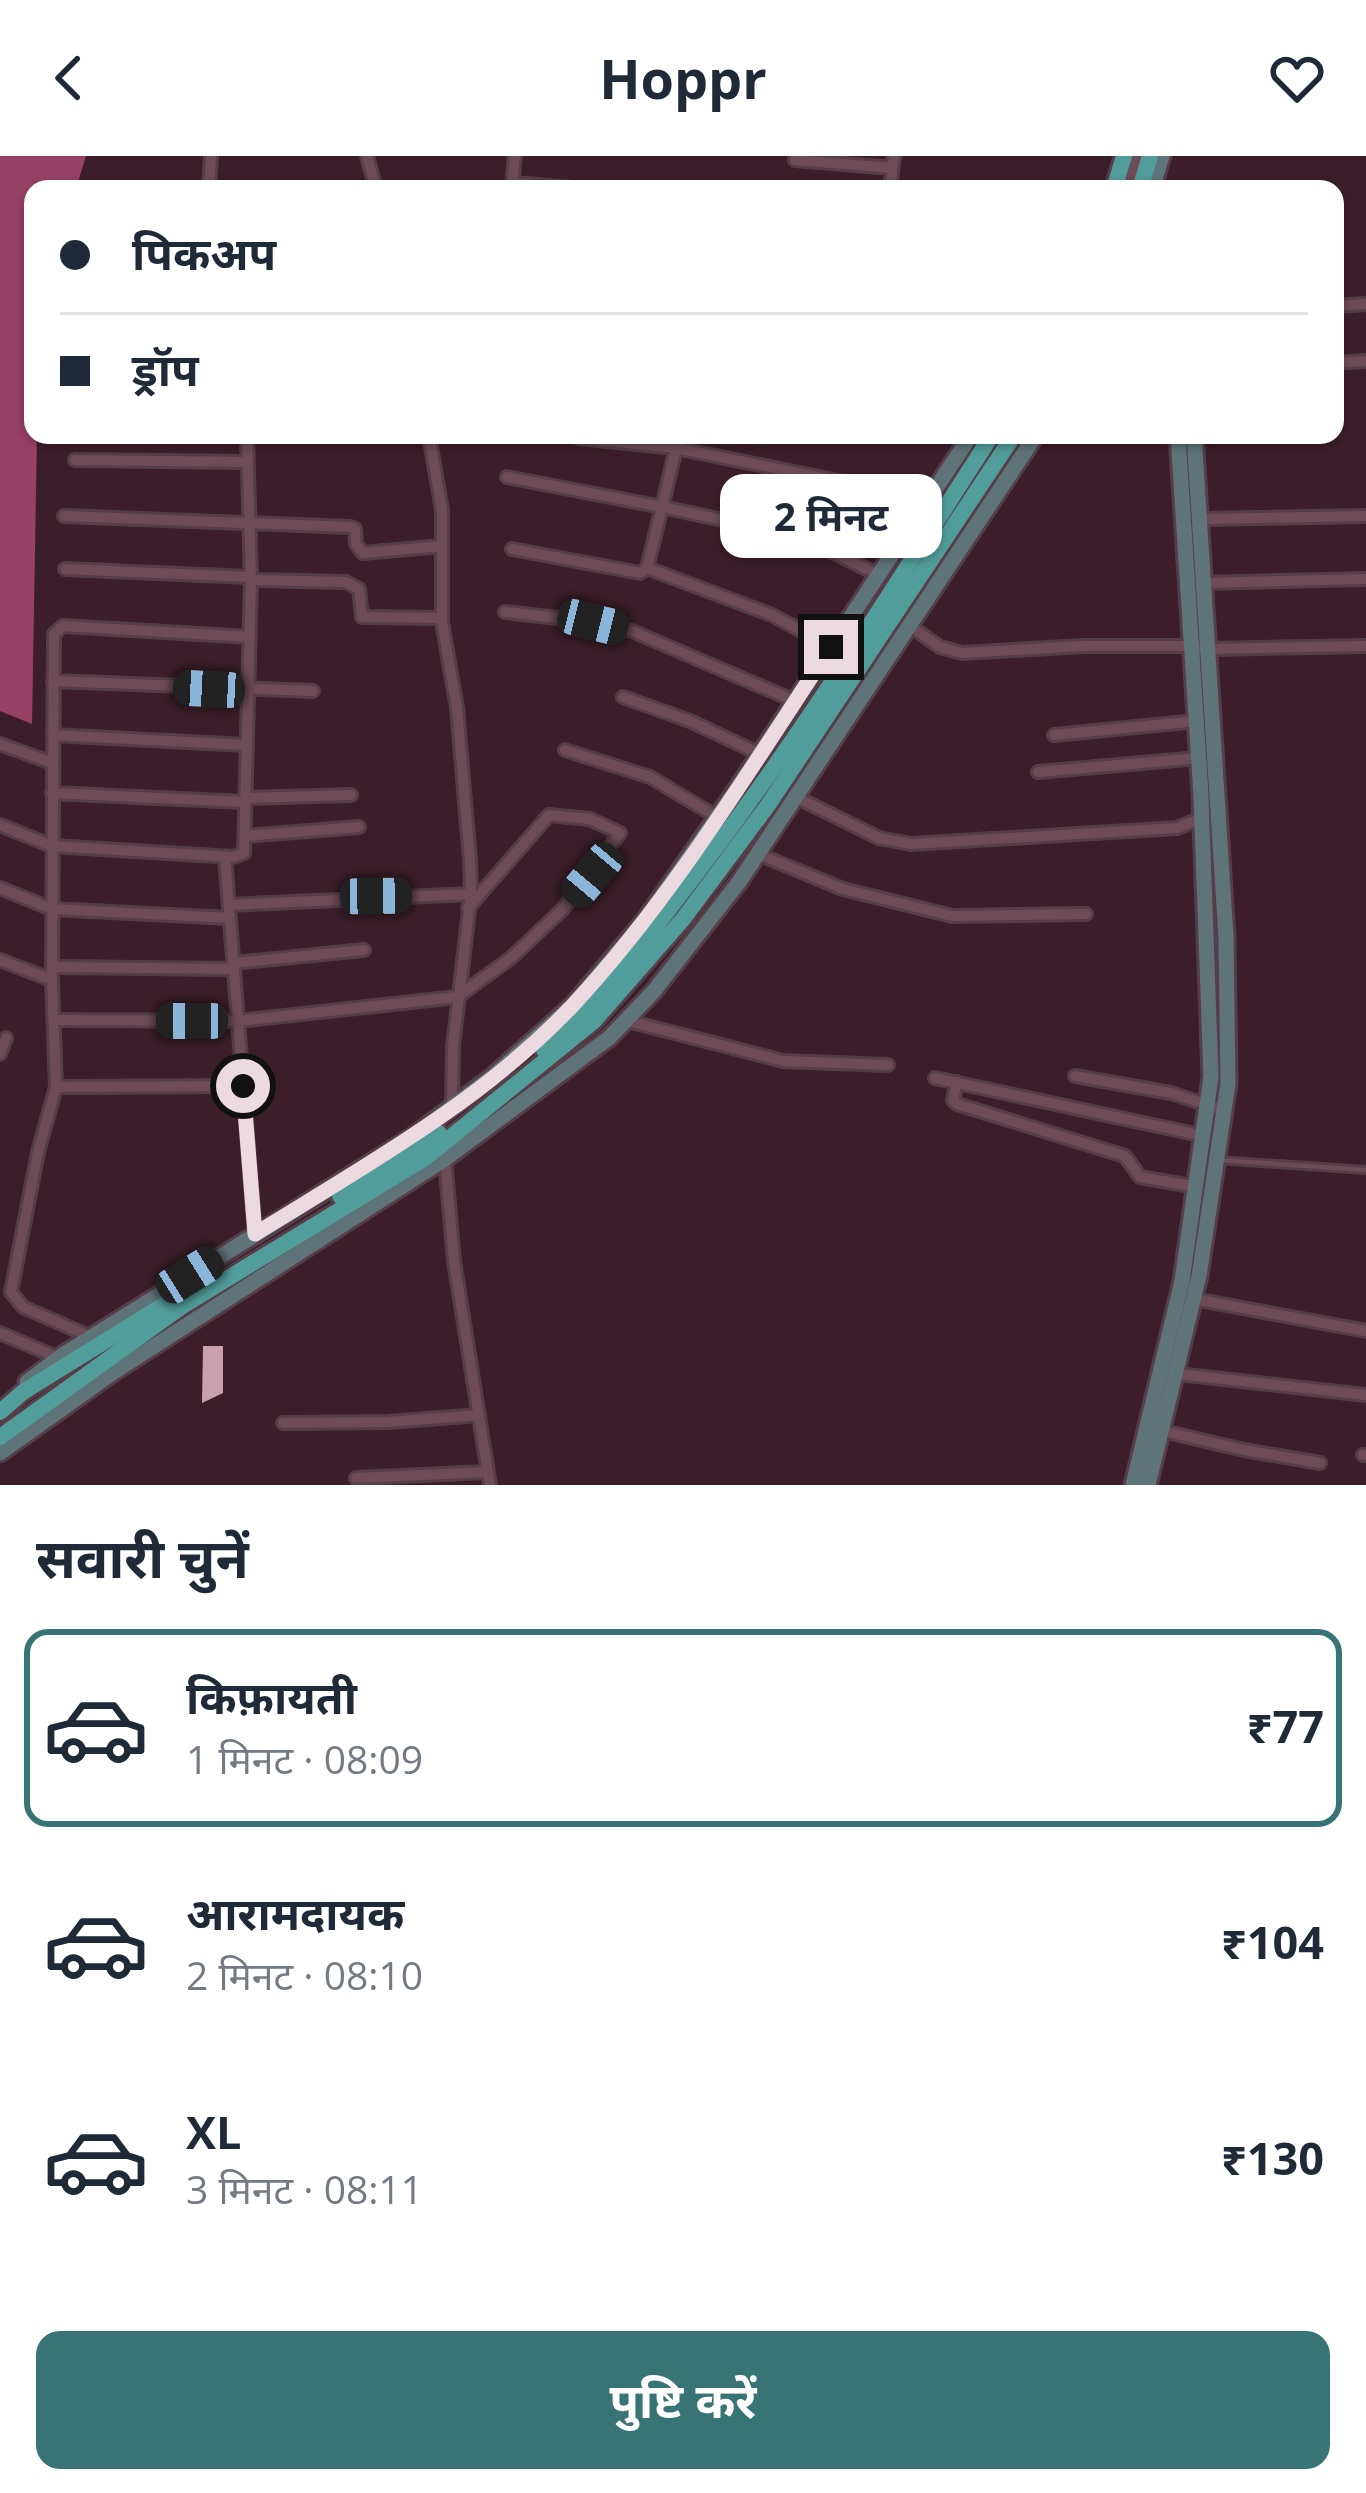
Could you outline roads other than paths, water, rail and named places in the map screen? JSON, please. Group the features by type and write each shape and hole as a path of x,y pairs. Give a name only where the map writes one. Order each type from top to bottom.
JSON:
{"main road":[{"path":"0,1401 91,1337 412,1137 573,1005 645,920 717,817 965,444"},
{"path":"0,1412 23,1393 421,1146 502,1087 581,1016 655,929 754,797 986,444"},
{"path":"0,1437 182,1306 425,1158 594,1022 683,919 769,805 1008,444"},
{"path":"0,1453 80,1395 445,1159 609,1038 654,991 758,854 1030,444"},
{"path":"1132,1485 1182,1281 1197,1186 1226,1111 1226,937 1179,444"},
{"path":"1148,1485 1194,1299 1210,1159 1204,1136 1211,1054 1197,721 1203,583 1195,444"}],"street":[{"path":"795,160 893,162"},
{"path":"0,825 52,845 225,857 244,853 250,637 247,444"},
{"path":"431,444 442,510 442,618 458,708 471,894 457,997 452,1106"},
{"path":"637,444 853,484 926,504"},
{"path":"512,549 640,573 647,568 676,448"},
{"path":"75,460 247,462"},
{"path":"507,477 802,537 879,574"},
{"path":"64,516 350,527 363,553 442,546"},
{"path":"1200,519 1366,517"},
{"path":"647,568 733,598 831,647"},
{"path":"65,569 346,582 358,589 362,617 442,618"},
{"path":"1203,583 1366,579"},
{"path":"506,611 632,631 795,700"},
{"path":"909,625 940,647 962,653 1083,646 1366,646"},
{"path":"91,1337 18,1304 11,1292 56,1087 54,634 63,626 250,637"},
{"path":"53,681 313,692"},
{"path":"623,697 760,754"},
{"path":"1054,735 1197,721"},
{"path":"53,735 246,745"},
{"path":"0,744 52,764"},
{"path":"565,750 650,777 717,817"},
{"path":"1038,772 1199,758"},
{"path":"52,793 245,800 351,795"},
{"path":"796,797 879,838 911,844 1177,829 1202,818"},
{"path":"54,1020 238,1021 457,997 511,958 563,909 620,833 590,819 549,814 468,908"},
{"path":"245,836 358,827"},
{"path":"758,854 843,889 952,916 1086,914"},
{"path":"225,857 255,1234"},
{"path":"0,888 52,909 229,911 471,894"},
{"path":"0,960 52,974 234,966 364,950"},
{"path":"624,1020 783,1060 888,1065"},
{"path":"0,1054 6,1037"},
{"path":"1076,1076 1171,1093 1226,1111"},
{"path":"935,1078 1204,1136"},
{"path":"958,1082 953,1096 957,1104 1125,1156 1140,1177 1197,1186"},
{"path":"56,1087 243,1086"},
{"path":"356,1478 489,1479 449,1228 445,1159"},
{"path":"0,1263 14,1268"},
{"path":"1194,1299 1366,1331"},
{"path":"0,1333 59,1358"},
{"path":"1178,1374 1366,1395"},
{"path":"283,1424 478,1415"},
{"path":"1163,1431 1320,1463"}],"lane":[{"path":"1210,1159 1366,1170"}]}
